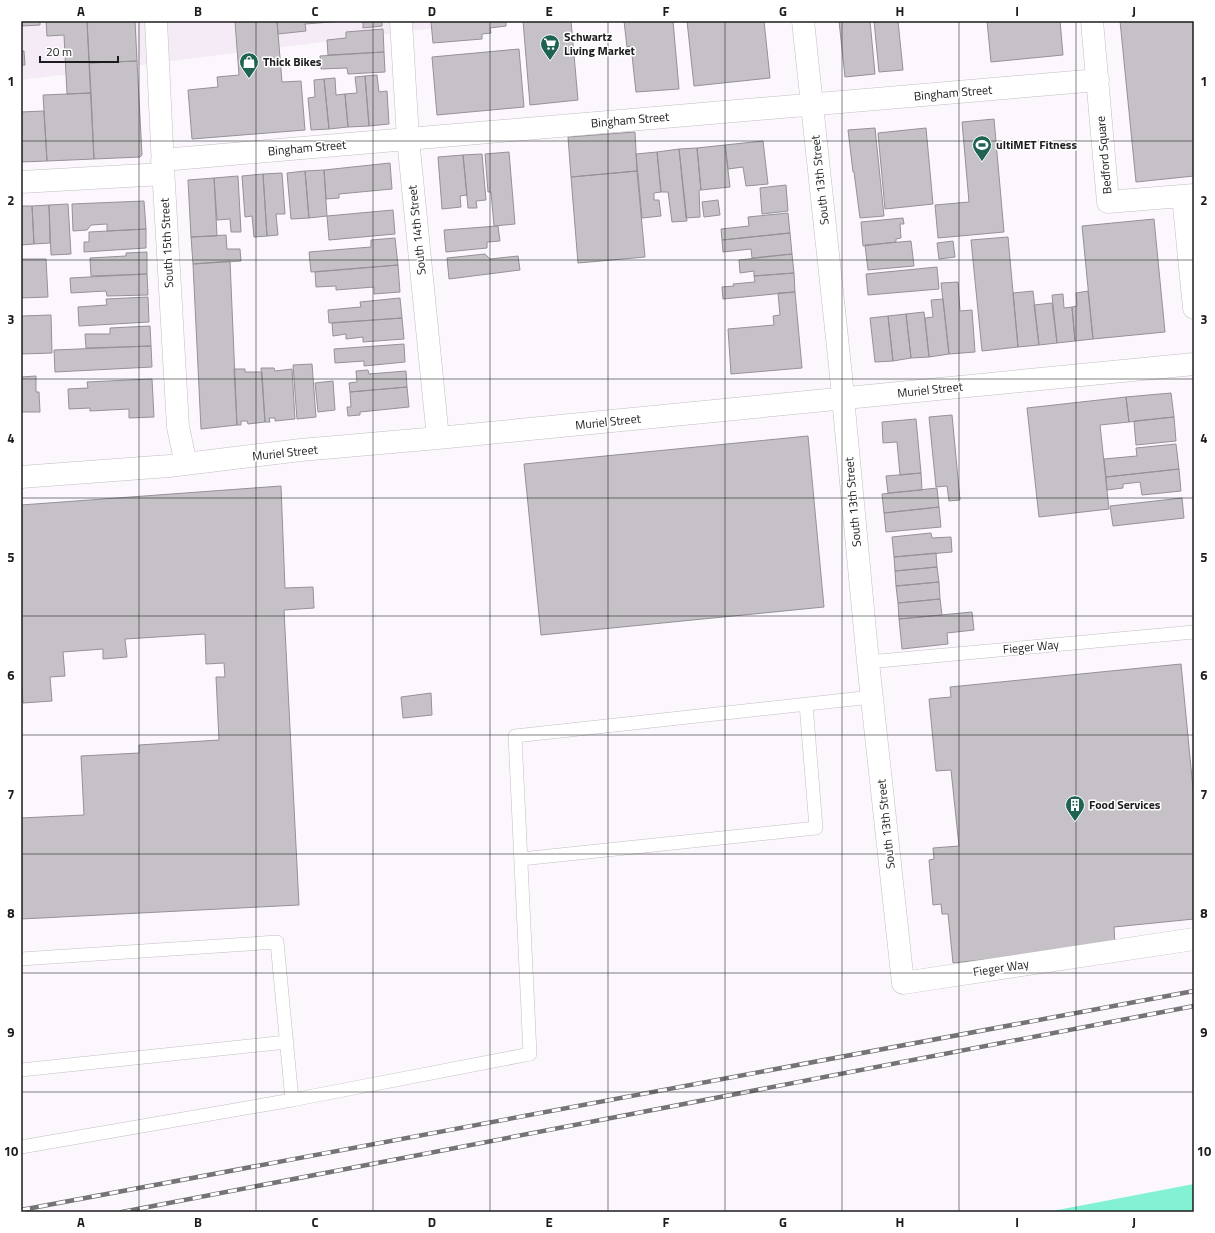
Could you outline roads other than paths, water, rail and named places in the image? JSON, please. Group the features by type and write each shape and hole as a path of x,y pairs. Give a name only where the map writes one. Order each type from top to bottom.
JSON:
{"street":[{"name":"South 15th Street","path":"156,21 178,427 186,464"},
{"name":"South 14th Street","path":"401,21 408,139 438,438"},
{"name":"South 13th Street","path":"802,21 843,398 868,662 903,983"},
{"name":"Bedford Square","path":"1092,21 1108,202 1188,196"},
{"name":"Bingham Street","path":"21,182 408,139 1098,80"},
{"path":"1188,196 1194,308"},
{"name":"Muriel Street","path":"21,477 186,464 300,450 438,438 1194,364"},
{"name":"Fieger Way","path":"903,983 1194,939"}],"lane":[{"name":"Fieger Way","path":"868,662 1194,632"},
{"path":"21,1147 292,1100 530,1054 515,736 872,697"},
{"path":"521,859 816,828 806,704"},
{"path":"21,959 278,942 292,1100"},
{"path":"21,1070 286,1042"}],"railway":[{"path":"21,1210 1194,991"},
{"path":"122,1212 1194,1006"}],"place":[{"name":"Schwartz Living Market","path":"550,61"},
{"name":"Thick Bikes","path":"249,79"},
{"name":"ultiMET Fitness","path":"982,162"},
{"name":"Food Services","path":"1075,822"}]}
